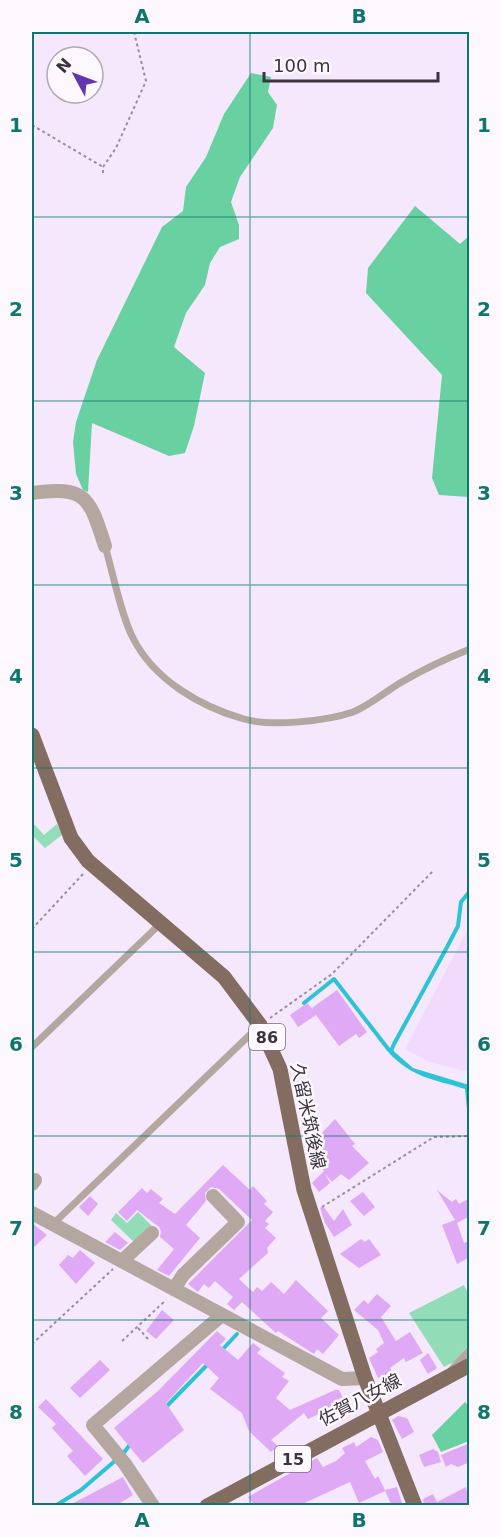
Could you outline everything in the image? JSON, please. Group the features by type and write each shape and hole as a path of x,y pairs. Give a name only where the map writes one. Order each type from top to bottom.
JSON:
{"main road":[{"name":"久留米筑後線","path":"32,735 71,838 92,864 224,977 260,1024 280,1069 299,1169 312,1214 365,1378 415,1506"},
{"name":"佐賀八女線","path":"207,1506 470,1365"}],"street":[{"path":"32,493 61,489 74,491 87,504 105,546"},
{"path":"175,1290 183,1275 238,1222 213,1196"},
{"path":"32,1213 120,1263 342,1379 365,1378"},
{"path":"120,1263 152,1233"},
{"path":"153,1506 125,1464 93,1425 222,1315"}],"lane":[{"path":"105,546 133,639 148,659 169,682 192,697 246,720 273,722 318,719 354,712 420,672 470,650"},
{"path":"32,1047 161,923"},
{"path":"53,1224 260,1024"},
{"path":"444,1378 470,1349"}],"path":[{"path":"103,173 103,166 116,148 146,81 134,32"},
{"path":"32,126 103,166"},
{"path":"32,929 92,864"},
{"path":"260,1024 332,975 434,870"},
{"path":"312,1214 434,1137 470,1136"},
{"path":"32,1344 120,1263"},
{"path":"122,1341 175,1290"},
{"path":"137,1327 148,1339"}],"shaded area":[{"path":"469,927 469,1072 430,1062 405,1049"}],"green space":[{"path":"251,73 271,77 268,92 277,105 273,128 240,177 231,202 239,225 239,239 220,247 210,263 205,285 186,313 174,347 205,373 194,426 185,453 169,456 92,423 88,492 83,490 76,474 73,442 76,422 97,360 162,227 183,211 186,187 206,157 224,114"},
{"path":"415,206 460,244 469,236 469,497 439,495 432,478 442,375 366,293 368,268"},
{"path":"32,822 44,835 57,824 62,835 45,848 32,835"},
{"path":"138,1212 153,1227 134,1242 111,1220 116,1213 127,1223"},
{"path":"464,1285 469,1296 469,1344 454,1362 444,1367 409,1313"},
{"path":"465,1402 469,1407 469,1441 441,1452 432,1435"}],"water":[{"path":"390,1048 413,1068 469,1085 469,1129 465,1089 415,1073 389,1053"}],"building":[{"path":"337,990 367,1032 359,1038 356,1034 339,1046 316,1015 298,1027 290,1015 307,1003 315,1012 312,1008"},
{"path":"335,1119 355,1144 352,1146 369,1163 349,1180 341,1174 332,1182 325,1174 330,1183 319,1192 312,1183 324,1171 306,1149 323,1136 321,1134"},
{"path":"223,1165 250,1190 253,1186 267,1201 264,1204 273,1212 265,1221 269,1224 265,1228 276,1238 267,1248 268,1253 239,1279 253,1292 257,1287 262,1291 271,1282 284,1294 296,1280 328,1311 321,1318 339,1335 323,1354 317,1349 314,1354 278,1331 276,1333 242,1302 234,1310 227,1304 233,1297 215,1281 209,1288 204,1284 198,1292 188,1284 252,1220 219,1189 211,1187 205,1193 206,1201 186,1225 200,1238 169,1276 157,1270 174,1249 160,1237 159,1227 137,1210 127,1221 118,1212 142,1188 147,1193 151,1189 163,1199 159,1203 175,1214"},
{"path":"437,1190 452,1202 456,1199 459,1204 470,1198 470,1216 457,1223 464,1243 470,1240 470,1257 457,1264 442,1225 455,1220"},
{"path":"363,1192 375,1207 364,1216 350,1201"},
{"path":"90,1196 98,1204 88,1216 79,1207"},
{"path":"323,1206 334,1221 343,1209 352,1225 334,1237 325,1223 320,1208"},
{"path":"32,1223 47,1235 32,1249"},
{"path":"115,1232 128,1243 120,1250 105,1242"},
{"path":"361,1239 365,1242 369,1239 381,1255 359,1268 340,1254"},
{"path":"80,1250 95,1263 76,1284 59,1265 68,1255 73,1258"},
{"path":"377,1294 391,1306 381,1317 396,1341 410,1332 423,1353 406,1362 404,1358 390,1368 392,1372 378,1378 369,1358 378,1352 376,1349 384,1343 378,1330 354,1310 364,1300 368,1304"},
{"path":"162,1310 174,1320 156,1339 146,1331"},
{"path":"217,1331 226,1339 220,1345 238,1360 253,1343 261,1349 257,1353 285,1373 282,1377 289,1381 276,1398 290,1410 335,1390 339,1390 345,1402 308,1419 304,1413 271,1440 278,1446 271,1452 249,1431 242,1413 210,1389 219,1378 203,1363 166,1403 184,1430 143,1463 114,1428 158,1391"},
{"path":"428,1353 437,1368 428,1374 420,1360"},
{"path":"100,1360 110,1370 80,1398 70,1388"},
{"path":"46,1399 103,1459 85,1476 67,1456 73,1451 52,1428 56,1424 38,1407"},
{"path":"398,1416 407,1418 414,1432 402,1439 392,1420"},
{"path":"371,1437 378,1440 383,1452 365,1461 375,1479 378,1476 385,1490 397,1487 402,1503 392,1506 385,1491 359,1503 350,1482 298,1506 255,1506 248,1497 317,1458 323,1467 336,1461 345,1453 342,1448 354,1442 356,1447"},
{"path":"470,1443 470,1462 458,1467 451,1464 446,1467 441,1455"},
{"path":"433,1449 438,1452 441,1462 424,1467 419,1455"},
{"path":"123,1477 133,1495 115,1506 68,1506"},
{"path":"466,1487 470,1506 424,1506 423,1499 433,1494 437,1502"}],"waterway":[{"path":"393,1053 391,1051 394,1044 458,926 461,902 470,891"},
{"path":"304,1003 334,979 389,1050"},
{"path":"221,1351 237,1334"},
{"path":"164,1409 209,1363"},
{"path":"122,1455 132,1442"},
{"path":"55,1506 81,1490 116,1460"}]}
